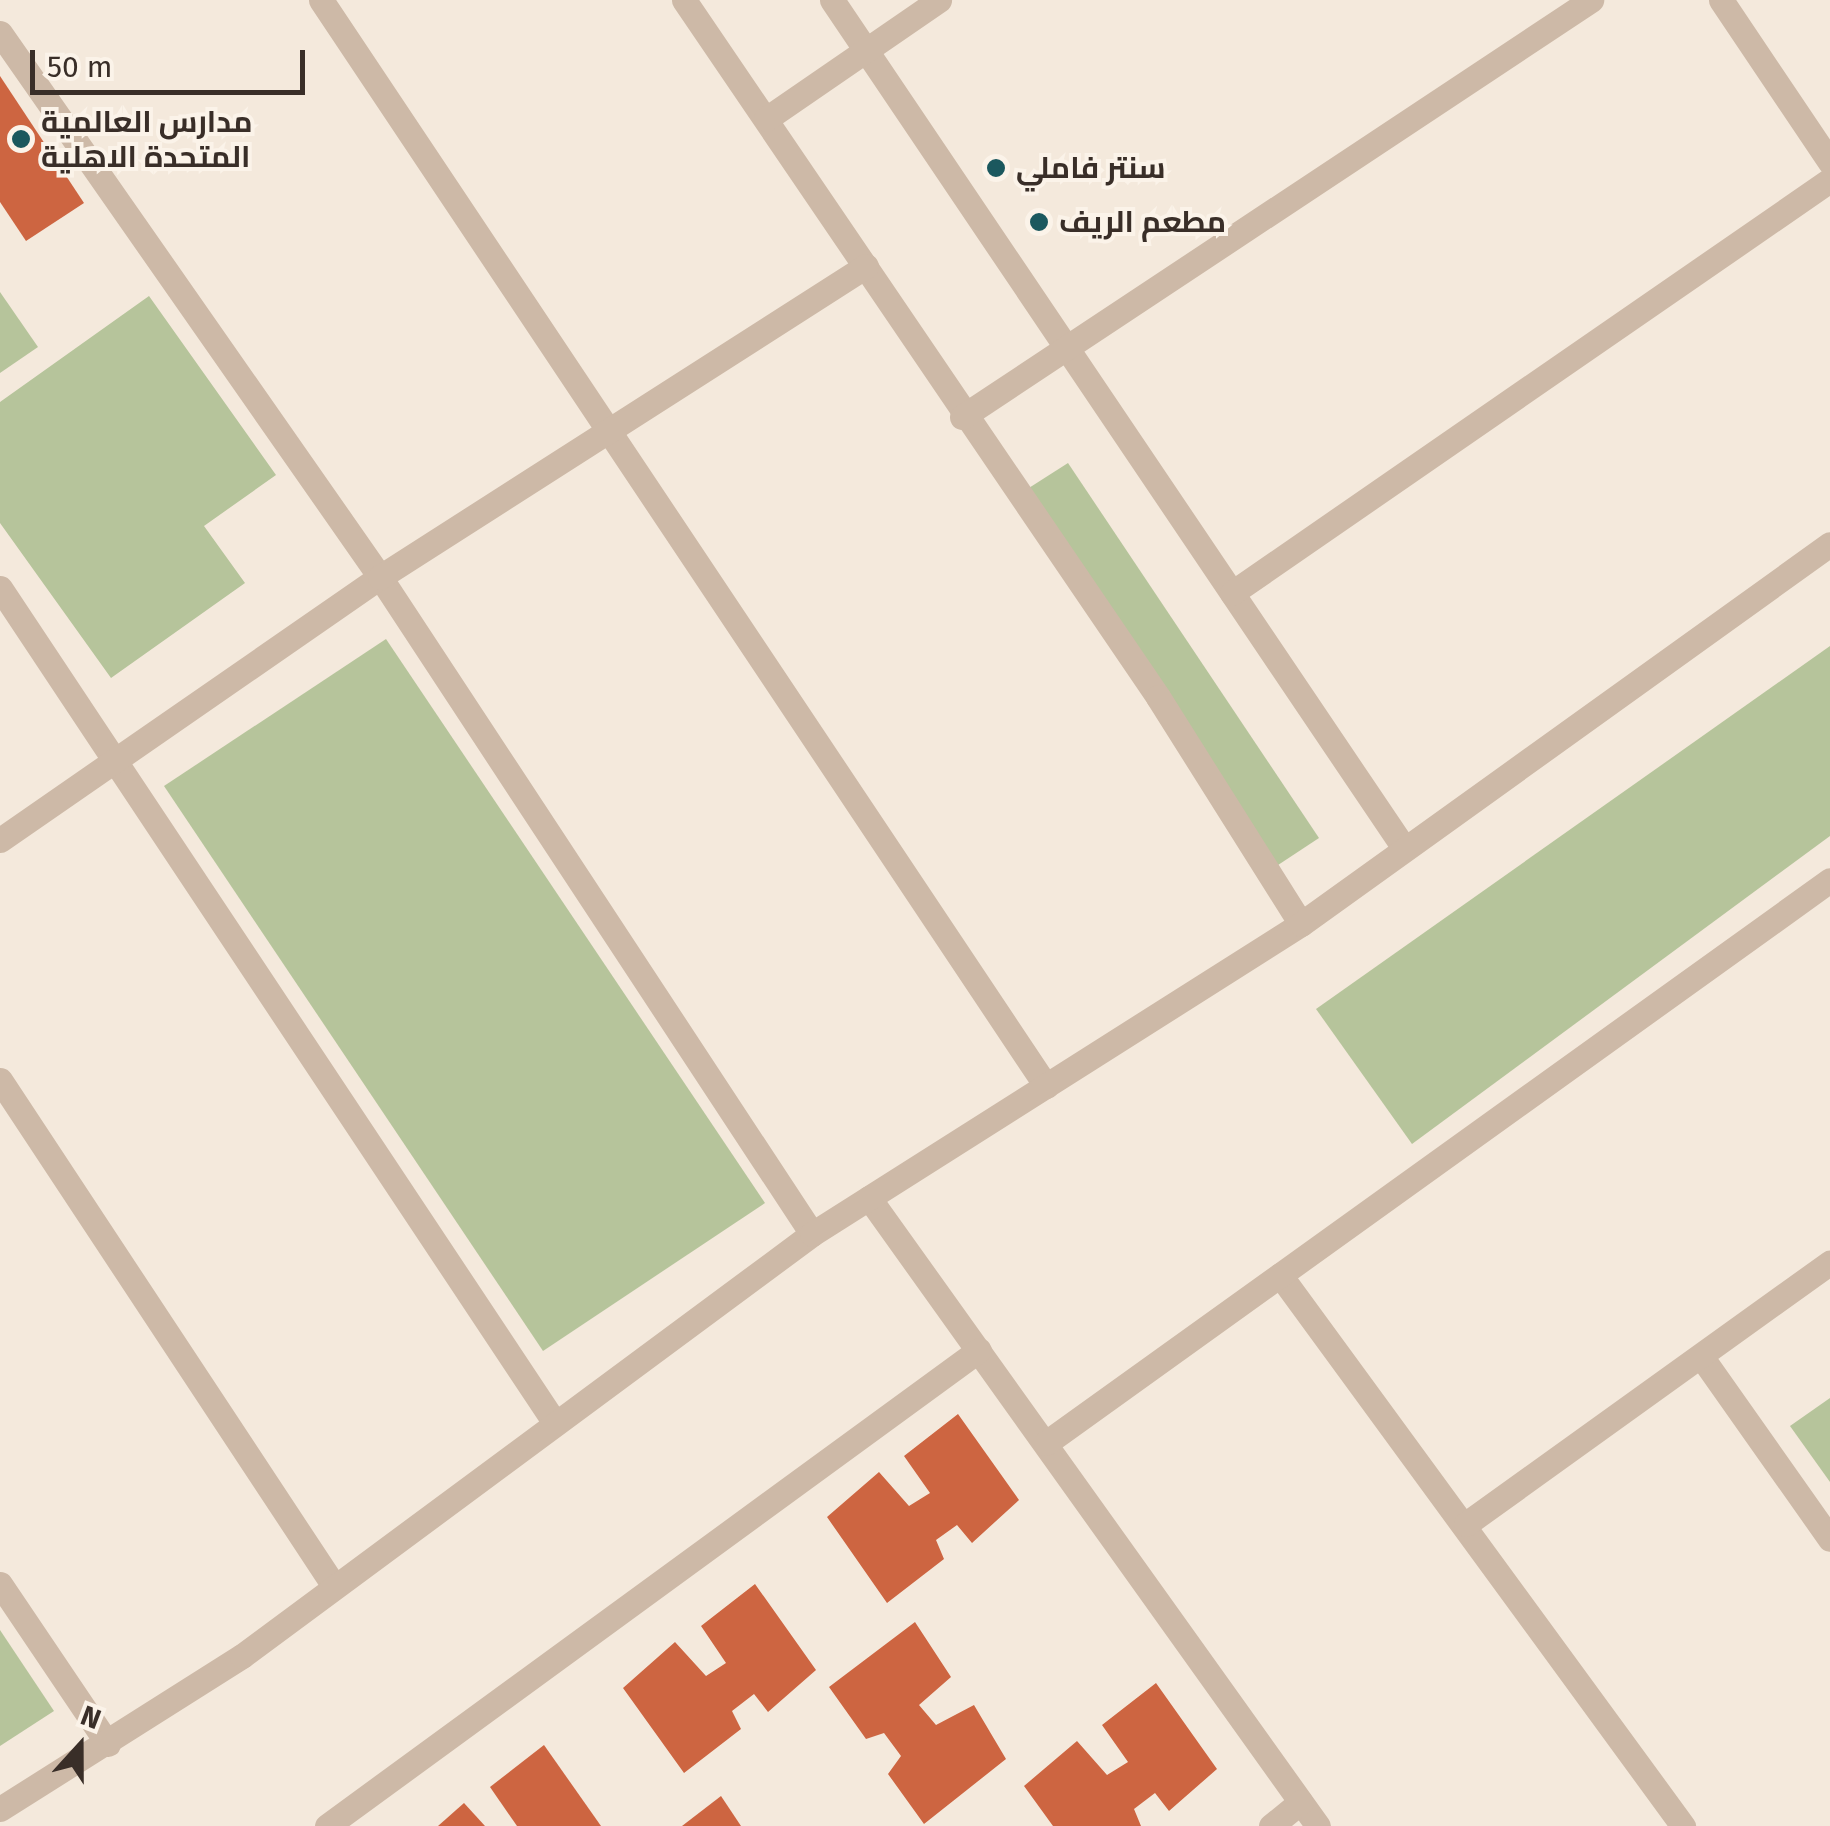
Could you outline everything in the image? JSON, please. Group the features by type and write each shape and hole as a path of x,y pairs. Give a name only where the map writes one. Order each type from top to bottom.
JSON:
{"street":[{"path":"321,0 1046,1086"},
{"path":"684,0 866,266 962,417 1158,697 1301,924"},
{"path":"832,0 1404,848"},
{"path":"766,119 939,0"},
{"path":"962,417 1064,344 1590,0"},
{"path":"1721,0 1830,162"},
{"path":"0,33 380,577 812,1234"},
{"path":"1232,593 1830,180"},
{"path":"0,840 380,577 611,433 866,266"},
{"path":"0,1809 108,1744 334,1586 812,1234 1301,924 1830,544"},
{"path":"0,588 554,1424"},
{"path":"1046,1444 1830,880"},
{"path":"0,1080 334,1586"},
{"path":"869,1198 1318,1826"},
{"path":"1466,1524 1703,1359 1830,1262"},
{"path":"1280,1275 1466,1524 1683,1826"},
{"path":"327,1826 979,1350"},
{"path":"1703,1359 1830,1538"},
{"path":"0,1584 108,1744"},
{"path":"1271,1826 1301,1802"}],"green space":[{"path":"0,292 38,347 0,373"},
{"path":"149,296 276,475 204,526 245,583 111,678 0,523 0,402"},
{"path":"1068,463 1319,838 1272,869 1021,493"},
{"path":"386,639 765,1203 543,1351 164,786"},
{"path":"1830,646 1830,836 1412,1144 1316,1009"},
{"path":"1830,1398 1830,1482 1790,1426"},
{"path":"0,1630 54,1711 0,1746"}],"building":[{"name":"مدارس العالمية المتحدة الاهلية","path":"0,76 84,203 26,241 0,202"},
{"path":"958,1414 1019,1500 972,1543 957,1525 936,1540 944,1559 887,1603 827,1517 879,1472 909,1506 930,1493 904,1456"},
{"path":"755,1584 816,1670 768,1712 754,1694 732,1711 741,1729 684,1773 623,1688 675,1642 706,1676 726,1663 701,1626"},
{"path":"915,1622 951,1677 919,1705 936,1725 974,1705 1006,1759 924,1824 888,1774 901,1756 884,1733 866,1739 829,1687"},
{"path":"1156,1683 1217,1769 1169,1811 1155,1793 1134,1809 1141,1826 1053,1826 1024,1786 1077,1741 1107,1775 1128,1762 1102,1725"},
{"path":"544,1745 601,1826 517,1826 490,1787"},
{"path":"721,1796 741,1826 682,1826"},
{"path":"464,1803 485,1826 438,1826"}],"place":[{"name":"مدارس العالمية المتحدة الاهلية","path":"21,139"},
{"name":"سنتر فاملي","path":"996,168"},
{"name":"مطعم الريف","path":"1039,222"}]}
